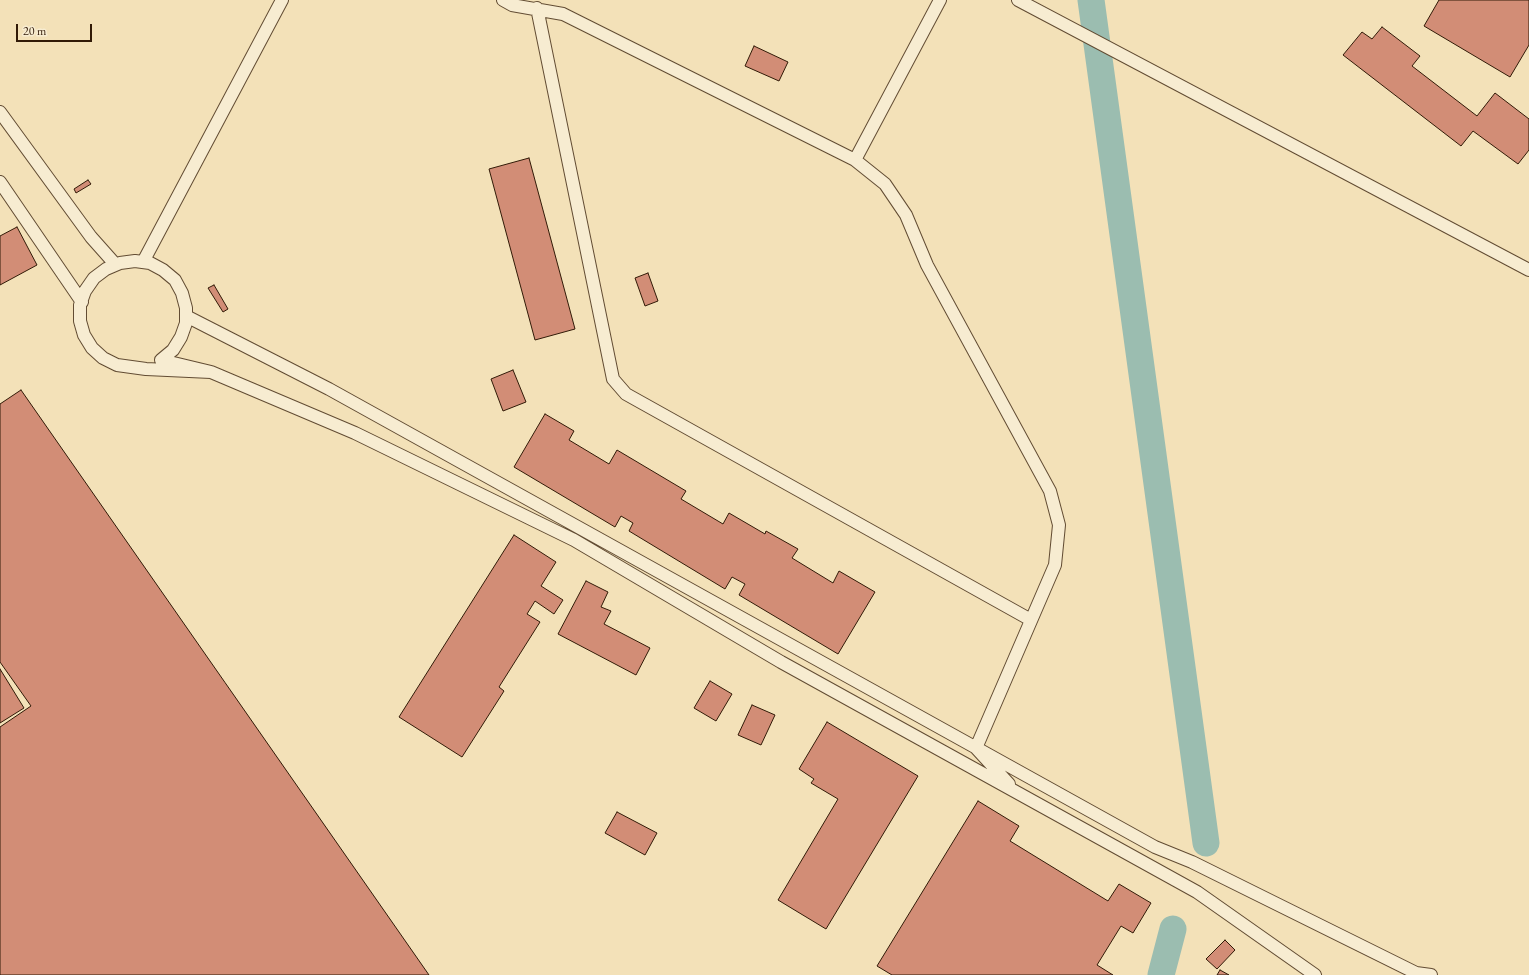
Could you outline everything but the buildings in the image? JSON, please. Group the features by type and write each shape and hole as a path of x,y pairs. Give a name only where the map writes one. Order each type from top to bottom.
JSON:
{"lane":[{"path":"143,262 282,0"},
{"path":"503,0 512,4 563,14 855,160 885,184 906,215 927,266 1050,492 1060,525 1055,565 976,748"},
{"path":"855,160 940,0"},
{"path":"1018,0 1529,270"},
{"path":"536,8 613,379 626,394 1032,620"},
{"path":"0,112 91,237 115,264"},
{"path":"0,182 82,302"},
{"path":"211,372 132,368 117,365 103,358 92,348 84,335 80,321 85,291 94,278 115,264 135,261 150,263 163,270 175,280 182,293 186,308 186,323 181,338 173,350 161,360 211,372 355,433 574,540 781,662 1197,892 1315,975"},
{"path":"186,316 336,392 1155,847 1192,862 1416,972 1431,975"},
{"path":"976,748 1015,791"}],"waterway":[{"path":"1091,0 1206,843"},
{"path":"1161,975 1173,929"}]}
